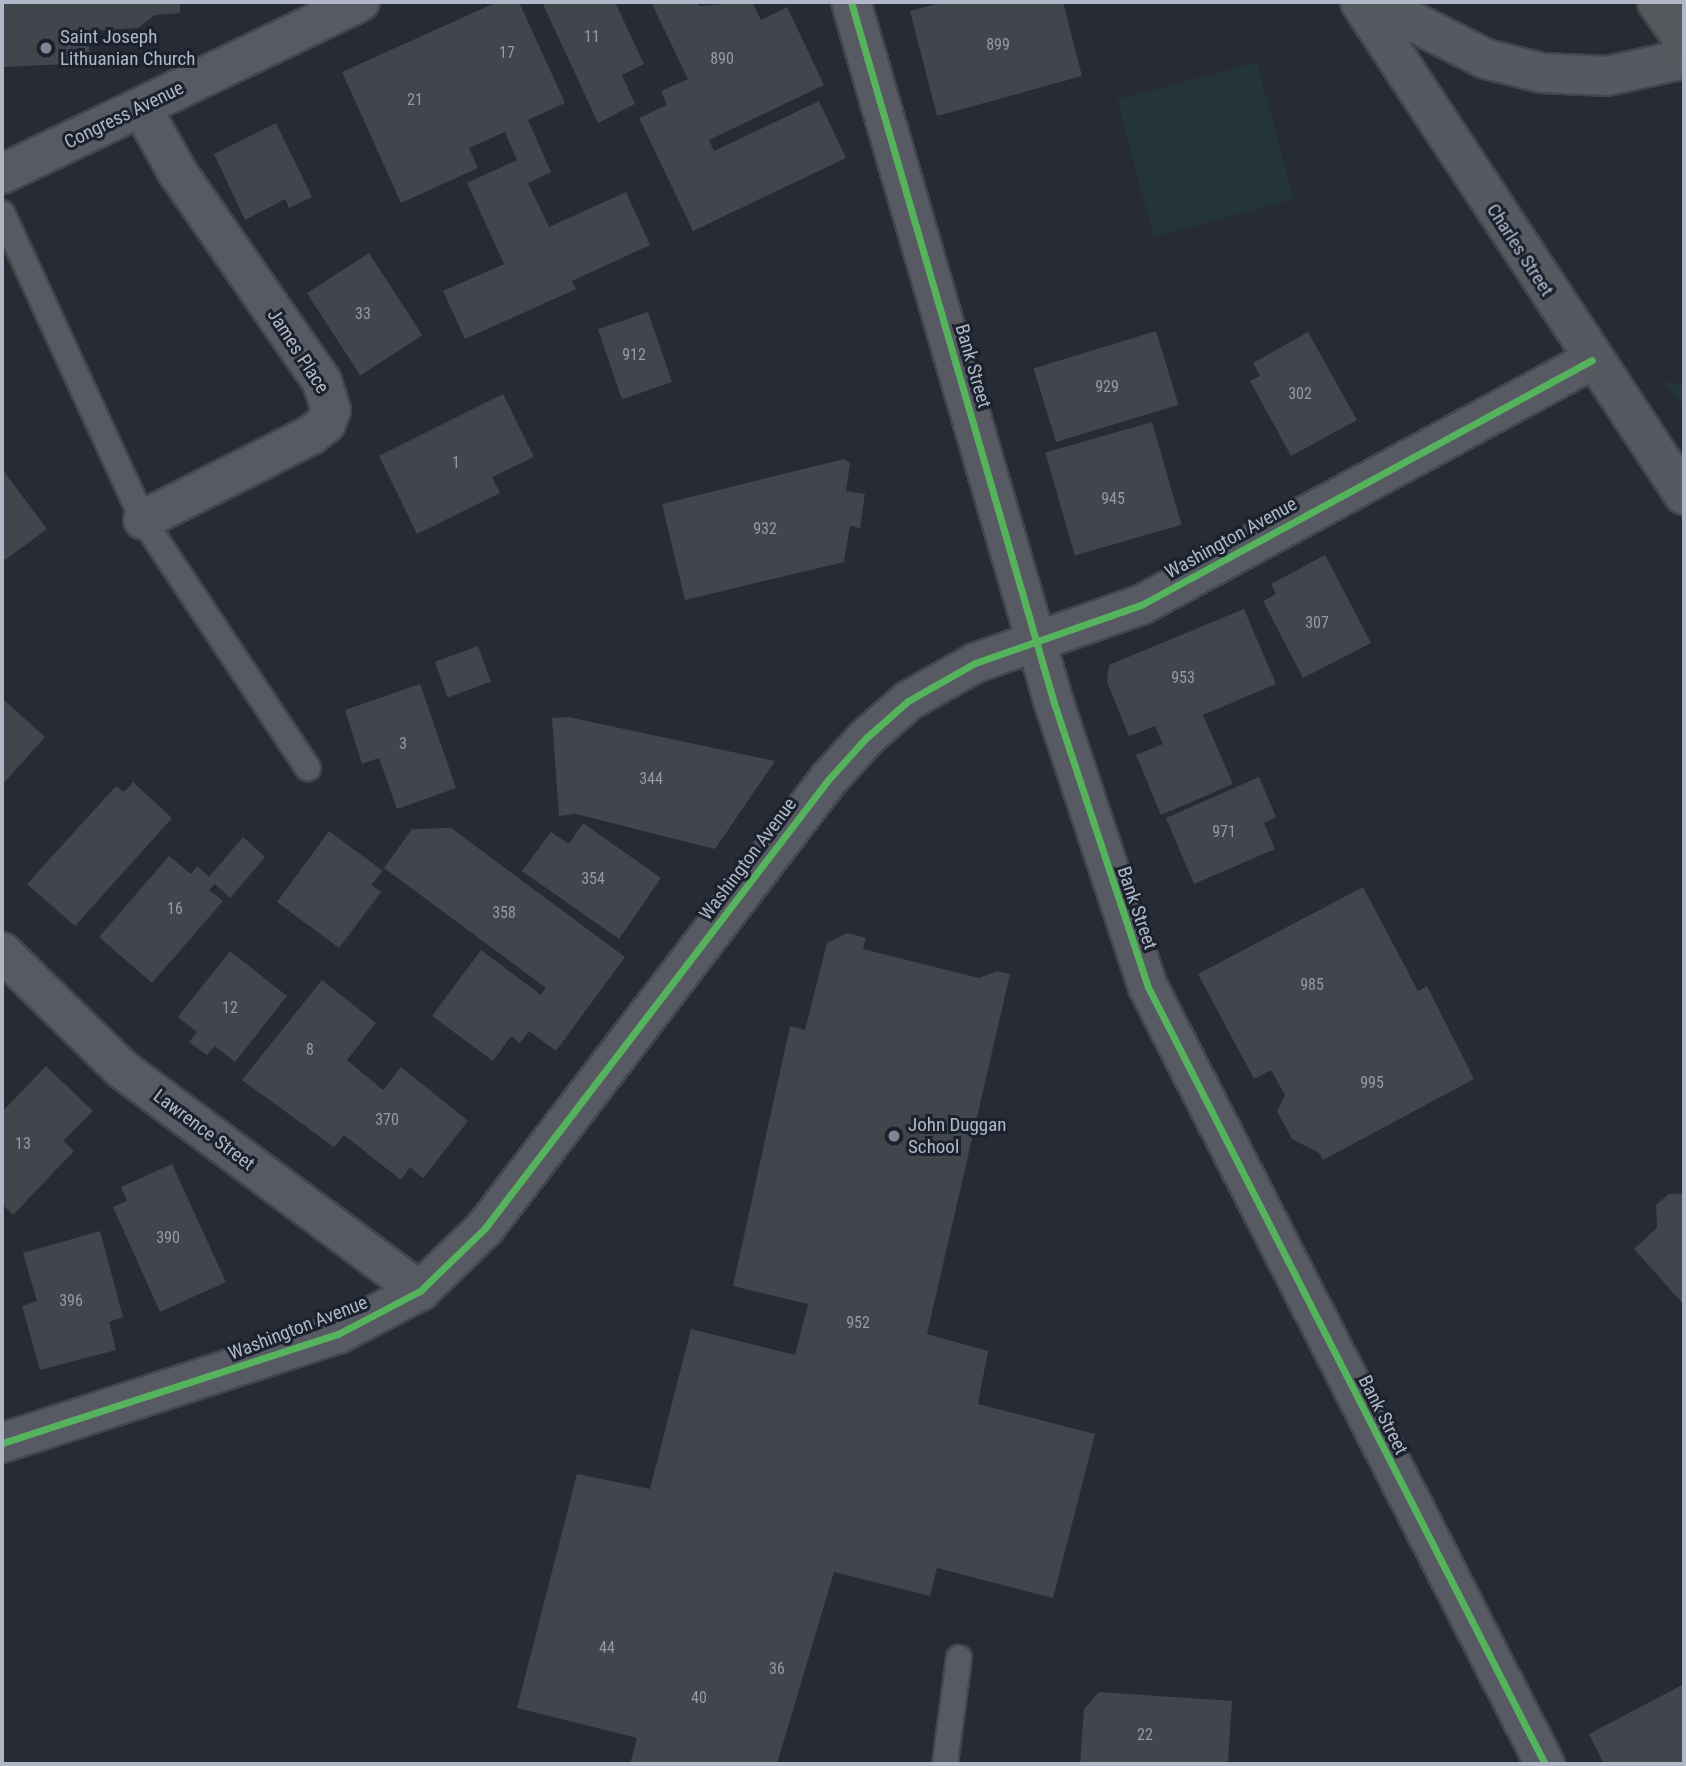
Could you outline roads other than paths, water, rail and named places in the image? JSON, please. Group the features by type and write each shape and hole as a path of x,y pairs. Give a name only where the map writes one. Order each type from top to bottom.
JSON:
{"highway":[{"path":"1657,2 1684,41"}],"main road":[{"name":"Charles Street","path":"1360,2 1592,360 1684,495"},
{"path":"1374,2 1474,54 1542,74 1607,76 1684,60"}],"street":[{"name":"Congress Avenue","path":"2,174 360,2"},
{"name":"Bank Street","path":"851,2 1036,642 1117,902 1166,1026 1545,1764"},
{"name":"James Place","path":"141,107 178,173 322,382 331,410 326,423 310,435 143,520"},
{"name":"Washington Avenue","path":"2,1443 338,1334 419,1291 485,1228 828,780 866,738 942,679 1141,605 1592,360"},
{"name":"Lawrence Street","path":"2,953 122,1069 419,1291"}],"lane":[{"path":"2,213 143,520 308,768"},
{"path":"945,1764 959,1658"}],"place":[{"name":"Saint Joseph Lithuanian Church","path":"46,48"},
{"name":"John Duggan School","path":"894,1136"}]}
